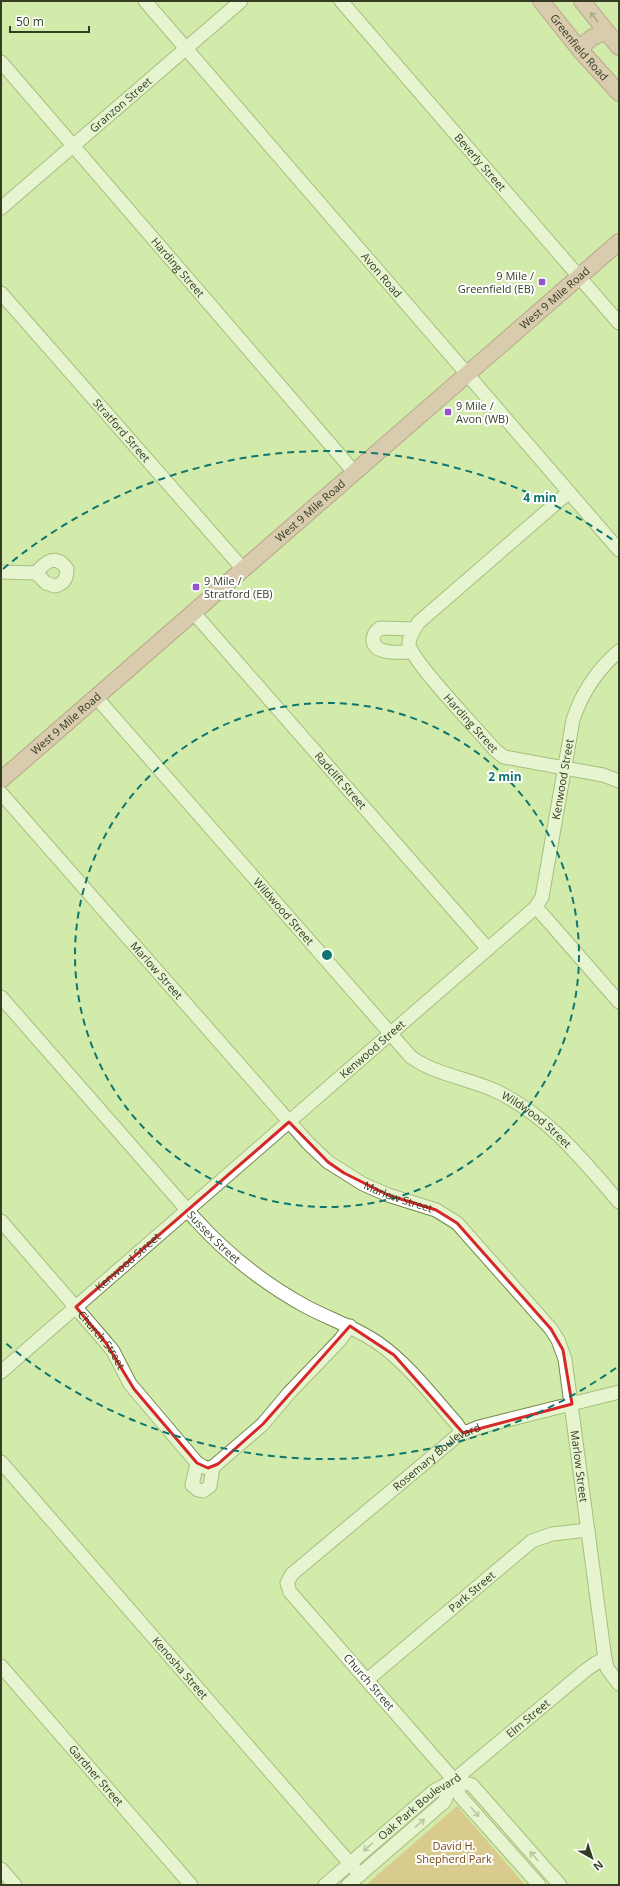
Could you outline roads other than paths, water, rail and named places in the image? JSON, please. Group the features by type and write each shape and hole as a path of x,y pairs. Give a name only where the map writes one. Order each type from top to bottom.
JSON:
{"main road":[{"name":"Greenfield Road","path":"541,1 580,50 619,93"},
{"path":"582,1 619,47"},
{"path":"580,50 590,39 596,35 606,32"},
{"name":"West 9 Mile Road","path":"1,780 619,242"}],"street":[{"name":"Avon Road","path":"144,1 619,550"},
{"name":"Granzon Street","path":"1,208 241,1"},
{"name":"Beverly Street","path":"341,1 619,323"},
{"name":"Harding Street","path":"1,62 355,473"},
{"name":"Stratford Street","path":"1,293 243,569"},
{"path":"414,629 380,628 374,634 373,640 377,647 384,651 412,652 410,640 414,629 569,492"},
{"path":"1,572 36,574"},
{"name":"Radclift Street","path":"194,612 488,949"},
{"name":"Kenwood Street","path":"1,1372 536,907 542,897 571,726 578,705 598,672 619,651"},
{"name":"Harding Street","path":"412,652 419,663 500,754 509,759 603,775 619,781"},
{"name":"Wildwood Street","path":"96,696 390,1035 411,1057 425,1066 486,1086 536,1114 570,1146 619,1202"},
{"name":"Marlow Street","path":"1,793 289,1122 323,1158 344,1173 388,1195 436,1210 446,1216 462,1228 551,1329 558,1340 565,1359 605,1659 607,1668 619,1684"},
{"path":"536,907 619,1002"},
{"name":"Sussex Street","path":"1,997 187,1211 220,1245 266,1283 306,1307 350,1326 371,1338 394,1355 451,1418 462,1433"},
{"name":"Church Street","path":"1,1221 110,1347 130,1384 197,1463"},
{"path":"214,1467 210,1486 203,1491 198,1490 192,1485 197,1463 208,1468 214,1467 263,1424 289,1393 340,1340 350,1326"},
{"name":"Rosemary Boulevard","path":"287,1583 292,1574 450,1441 462,1433 479,1427 619,1392"},
{"name":"Kenosha Street","path":"1,1462 360,1875"},
{"name":"Park Street","path":"367,1680 532,1541 552,1534 588,1530"},
{"name":"Church Street","path":"287,1583 290,1592 454,1780 460,1796 498,1839 539,1884 550,1874"},
{"name":"Elm Street","path":"454,1780 586,1670 605,1659"},
{"name":"Gardner Street","path":"1,1666 191,1885"},
{"path":"454,1780 472,1785 560,1885"},
{"name":"Oak Park Boulevard","path":"325,1885 434,1791 454,1780"},
{"name":"Oak Park Boulevard","path":"348,1885 444,1802 454,1780"},
{"path":"498,1839 509,1828"},
{"path":"1,1869 15,1885"}],"place":[{"name":"9 Mile / Greenfield (EB)","path":"542,282"},
{"name":"9 Mile / Avon (WB)","path":"448,412"},
{"name":"9 Mile / Stratford (EB)","path":"196,587"}],"park label":[{"name":"David H. Shepherd Park","path":"454,1852"}]}
